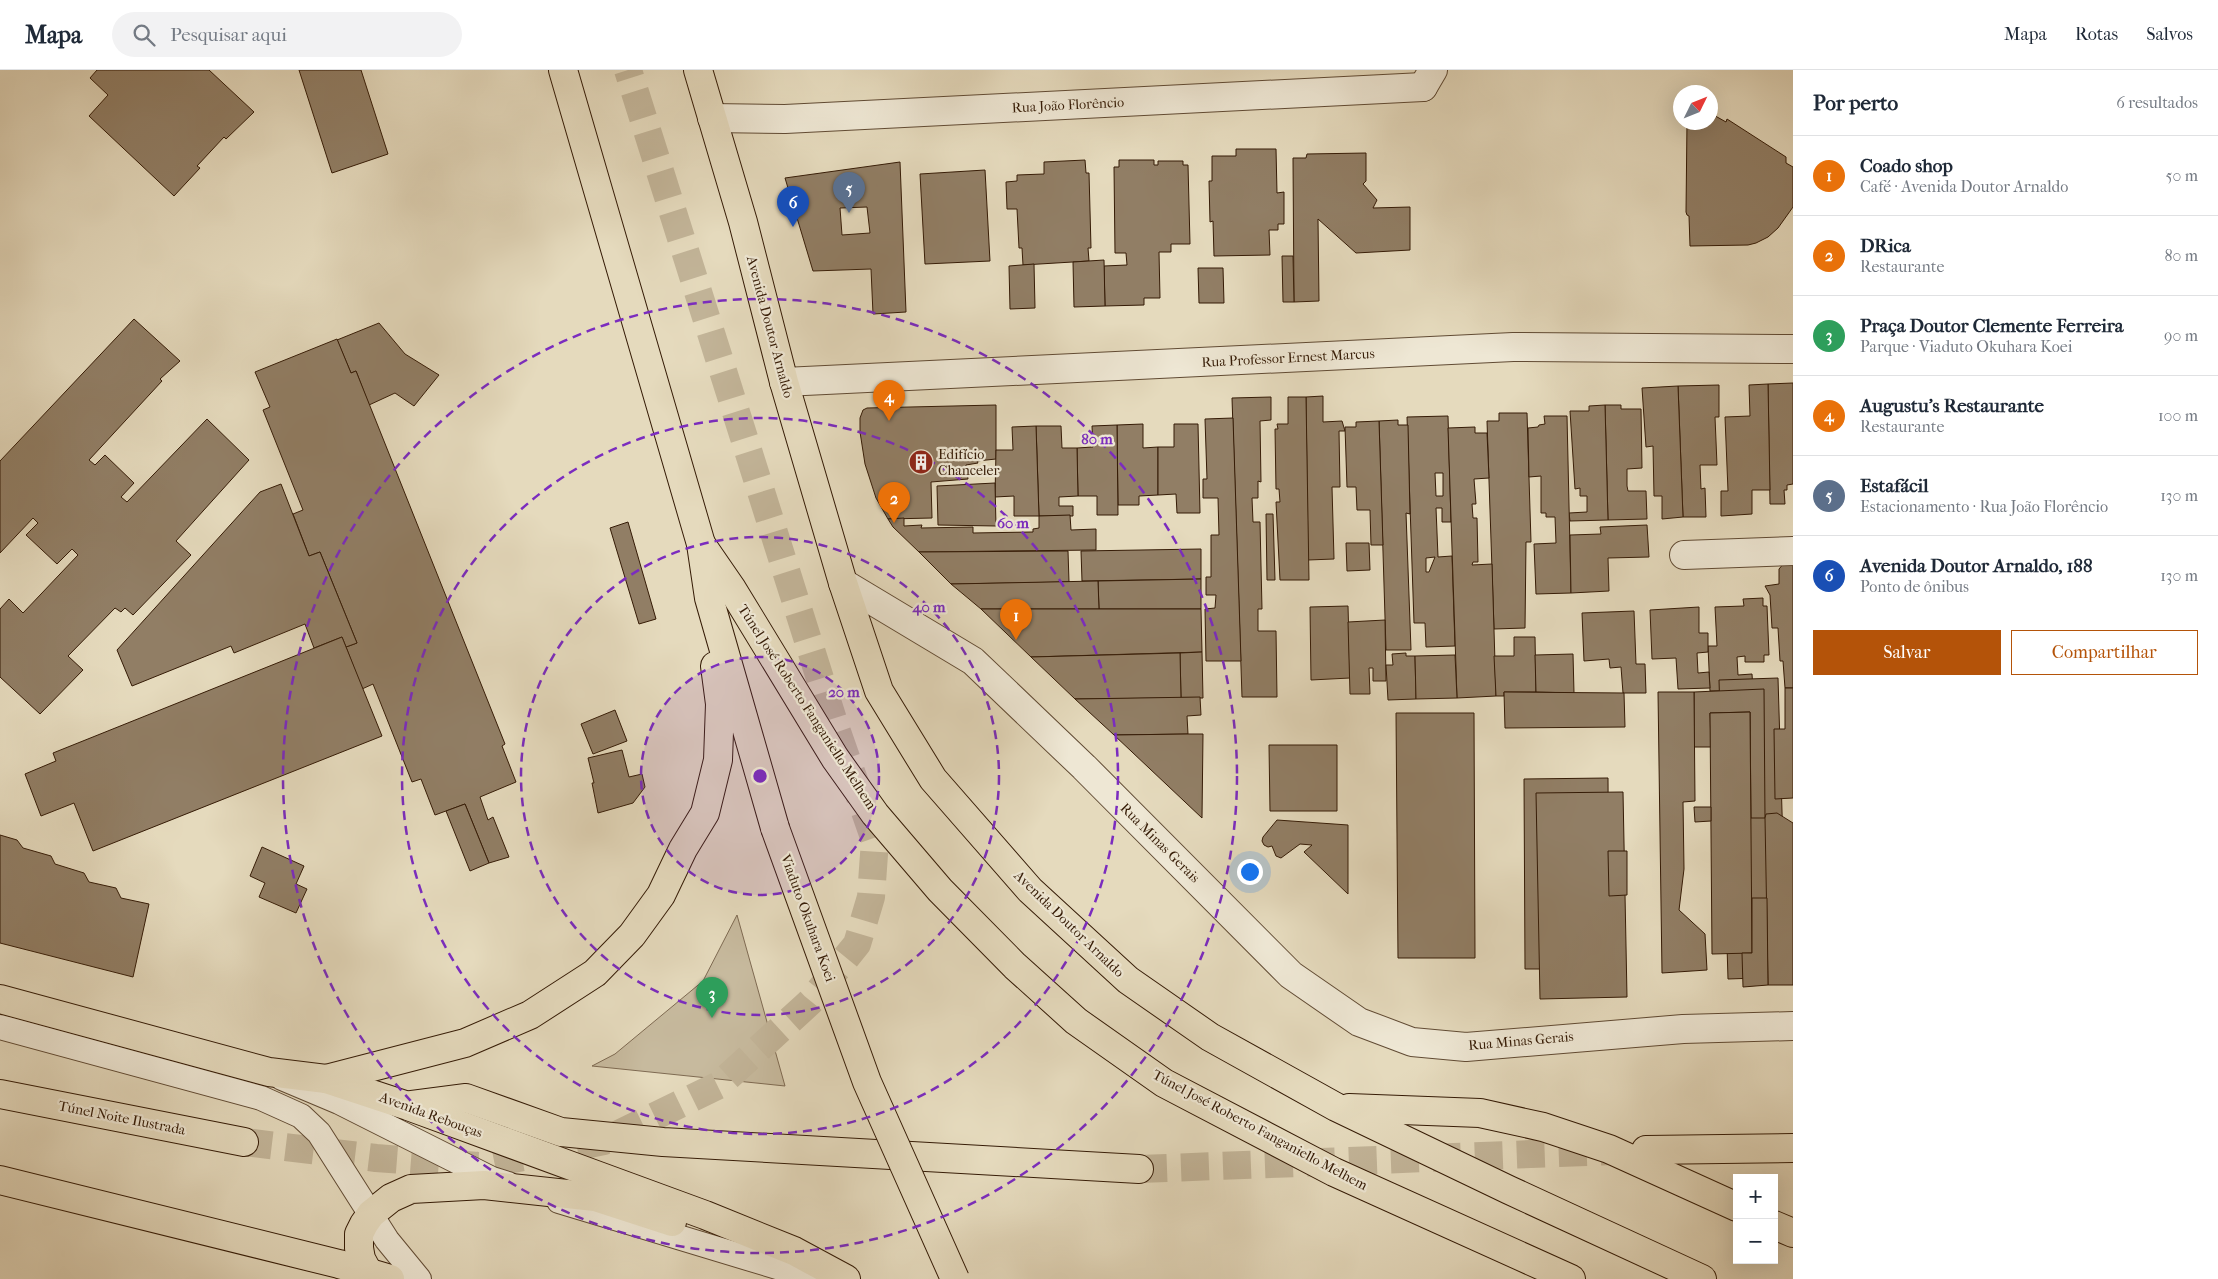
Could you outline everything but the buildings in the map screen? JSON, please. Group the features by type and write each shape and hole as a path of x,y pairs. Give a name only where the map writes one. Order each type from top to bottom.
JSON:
{"main road":[{"path":"326,1079 465,1043 530,1015 595,973 632,935 661,895 683,849 704,813 718,760 720,704 702,549 563,70"},
{"name":"Avenida Doutor Arnaldo","path":"698,70 743,222 784,382 843,583 880,691 933,779 1030,890 1128,980 1210,1037 1336,1107"},
{"name":"Viaduto Okuhara Koei","path":"702,549 709,598 775,828 866,1082 955,1279"},
{"name":"Túnel José Roberto Fanganiello Melhem","path":"702,549 732,589 835,758 875,814 947,897 1014,966 1076,1021 1164,1083 1334,1172 1571,1279"},
{"name":"Avenida Rebouças","path":"0,999 269,1072 326,1079 408,1106 705,1215 794,1251 846,1279"},
{"name":"Túnel Noite Ilustrada","path":"0,1094 244,1142"},
{"path":"408,1106 466,1098 561,1132 663,1142 1139,1169"},
{"path":"1336,1107 1480,1113 1543,1127 1609,1149 1733,1205"},
{"path":"1336,1107 1509,1190 1702,1279"},
{"path":"1646,1150 1793,1148"},
{"path":"0,1180 379,1276"},
{"path":"379,1276 361,1259 359,1234 371,1214 391,1198 411,1189 484,1185 595,1197 674,1222 705,1215"},
{"path":"1778,1226 1793,1233"}],"street":[{"name":"Rua João Florêncio","path":"712,118 785,119 1428,78"},
{"name":"Rua Professor Ernest Marcus","path":"784,382 1513,348 1793,349"},
{"path":"1684,555 1793,550"},
{"name":"Rua Minas Gerais","path":"843,583 973,661 1084,767 1291,975 1359,1022 1412,1042 1466,1047 1682,1028 1793,1026"}],"lane":[{"path":"0,1027 261,1098 301,1116 319,1133 388,1240 419,1279"},
{"path":"269,1072 339,1102 492,1179 787,1270 807,1279"}],"shaded area":[{"path":"737,915 785,1086 592,1066 615,1054 703,981"}],"tunnel":[{"path":"244,1142 376,1158 478,1166 604,1141 719,1085 810,1002 857,944 871,897 875,840 835,726 628,70"},
{"path":"1139,1169 1612,1151"}],"place":[{"name":"Estafácil","path":"849,213"},
{"name":"Avenida Doutor Arnaldo, 188","path":"793,227"},
{"name":"Augustu's Restaurante","path":"889,421"},
{"name":"Edifício Chanceler","path":"921,462"},
{"name":"DRica","path":"894,523"},
{"name":"Coado shop","path":"1016,640"},
{"name":"Praça Doutor Clemente Ferreira","path":"712,1018"}]}
